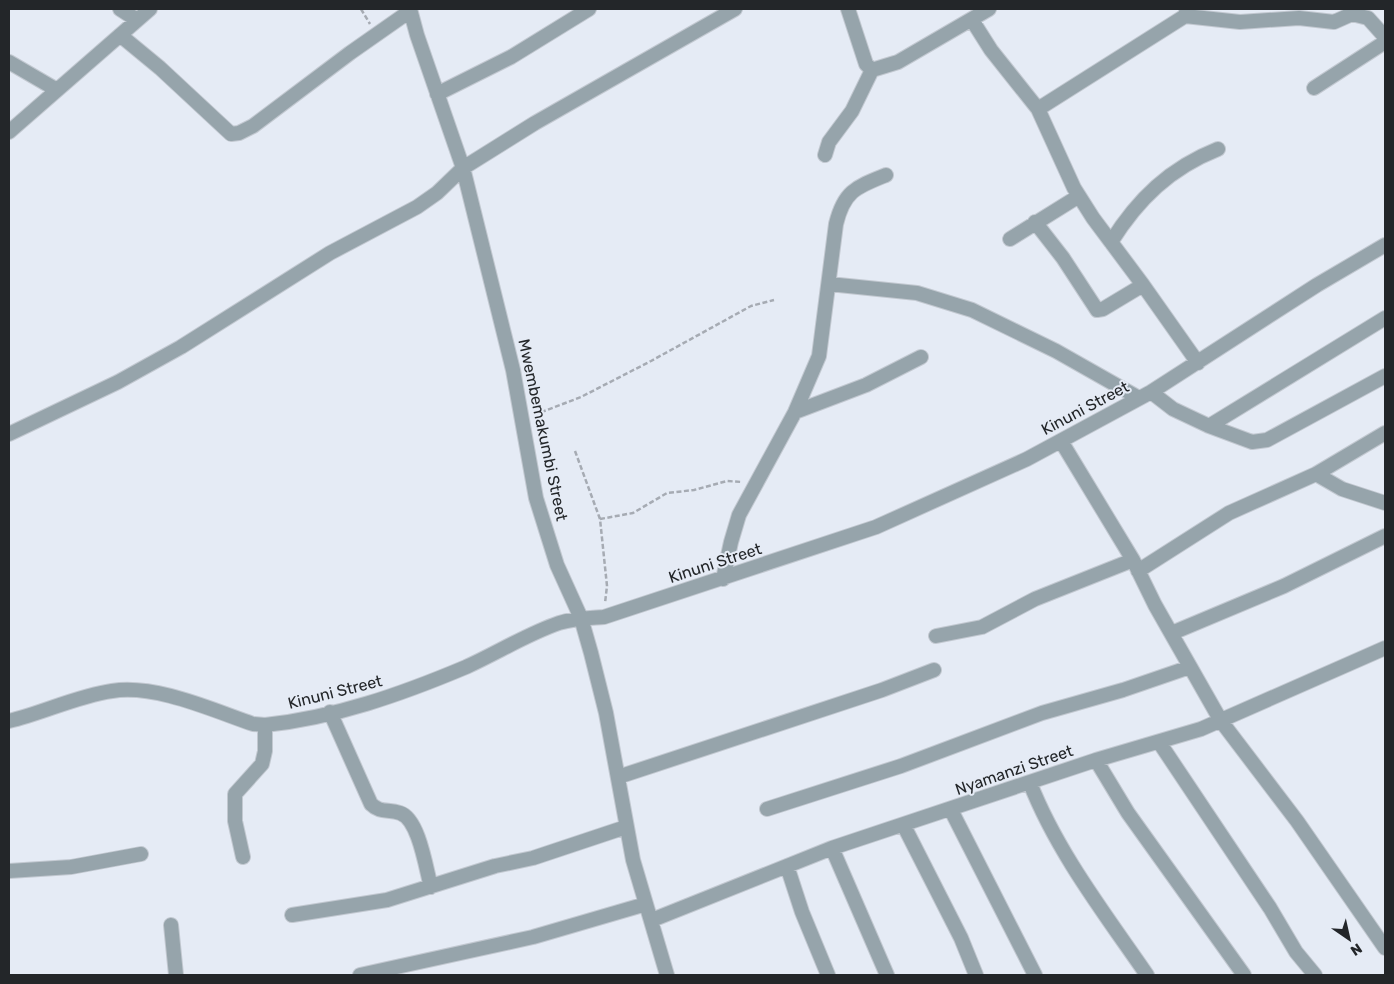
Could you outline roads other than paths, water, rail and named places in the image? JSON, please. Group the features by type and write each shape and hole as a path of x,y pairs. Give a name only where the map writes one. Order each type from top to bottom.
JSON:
{"street":[{"path":"120,9 137,20"},
{"path":"10,129 150,9"},
{"path":"437,94 511,57 589,9"},
{"path":"9,434 118,382 182,347 330,253 417,207 463,168 534,123 735,9"},
{"path":"848,9 866,64 872,70"},
{"path":"120,35 160,68 231,134 239,134 253,126 410,10"},
{"name":"Mwembemakumbi Street","path":"410,10 463,168 487,261 523,419 536,498 558,565 581,618 602,694 626,827 666,975"},
{"path":"1038,109 1186,12 1240,22 1299,18 1334,22 1352,14 1368,18 1385,37"},
{"path":"825,155 829,142 852,111 872,70 898,62 979,13 991,50 1038,109 1079,196 1198,363"},
{"path":"1314,88 1385,42"},
{"path":"9,62 57,90"},
{"path":"1111,242 1127,216 1148,192 1194,159 1218,149"},
{"path":"723,579 739,515 795,412 819,356 836,224 844,198 868,182 886,175"},
{"path":"1010,239 1079,196"},
{"path":"1035,222 1063,258 1097,310 1103,309 1143,284"},
{"name":"Kinuni Street","path":"9,721 98,694 130,689 173,698 253,724 265,725 362,705 413,689 502,651 560,623 581,618 604,617 876,527 1027,459 1145,395 1198,363 1317,285 1385,245"},
{"path":"829,284 917,293 972,310 1173,410 1252,442 1266,440 1385,376"},
{"path":"1209,426 1385,318"},
{"path":"795,412 866,385 921,357"},
{"path":"936,636 982,627 1035,599 1135,565 1229,513 1316,474 1385,433"},
{"path":"1061,441 1135,565 1220,721 1297,821 1385,948"},
{"path":"1316,474 1342,489 1385,504"},
{"path":"1172,633 1284,586 1385,536"},
{"name":"Nyamanzi Street","path":"652,920 832,848 952,810 1096,760 1159,742 1220,721 1385,648"},
{"path":"767,809 900,766 1042,713 1123,690 1190,667"},
{"path":"618,777 882,690 934,670"},
{"path":"330,712 371,804 377,810 402,813 412,821 419,839 431,887"},
{"path":"242,857 235,820 235,794 262,764 265,751 265,725"},
{"path":"1159,742 1270,908 1296,952 1315,975"},
{"path":"1096,760 1128,813 1244,975"},
{"path":"1030,783 1040,806 1076,869 1147,975"},
{"path":"952,810 1035,975"},
{"path":"904,826 961,938 976,975"},
{"path":"292,916 387,900 495,866 533,858 626,827"},
{"path":"832,848 887,975"},
{"path":"9,871 71,867 141,854"},
{"path":"787,866 802,912 828,975"},
{"path":"360,975 533,937 646,904"},
{"path":"171,926 176,975"}]}
